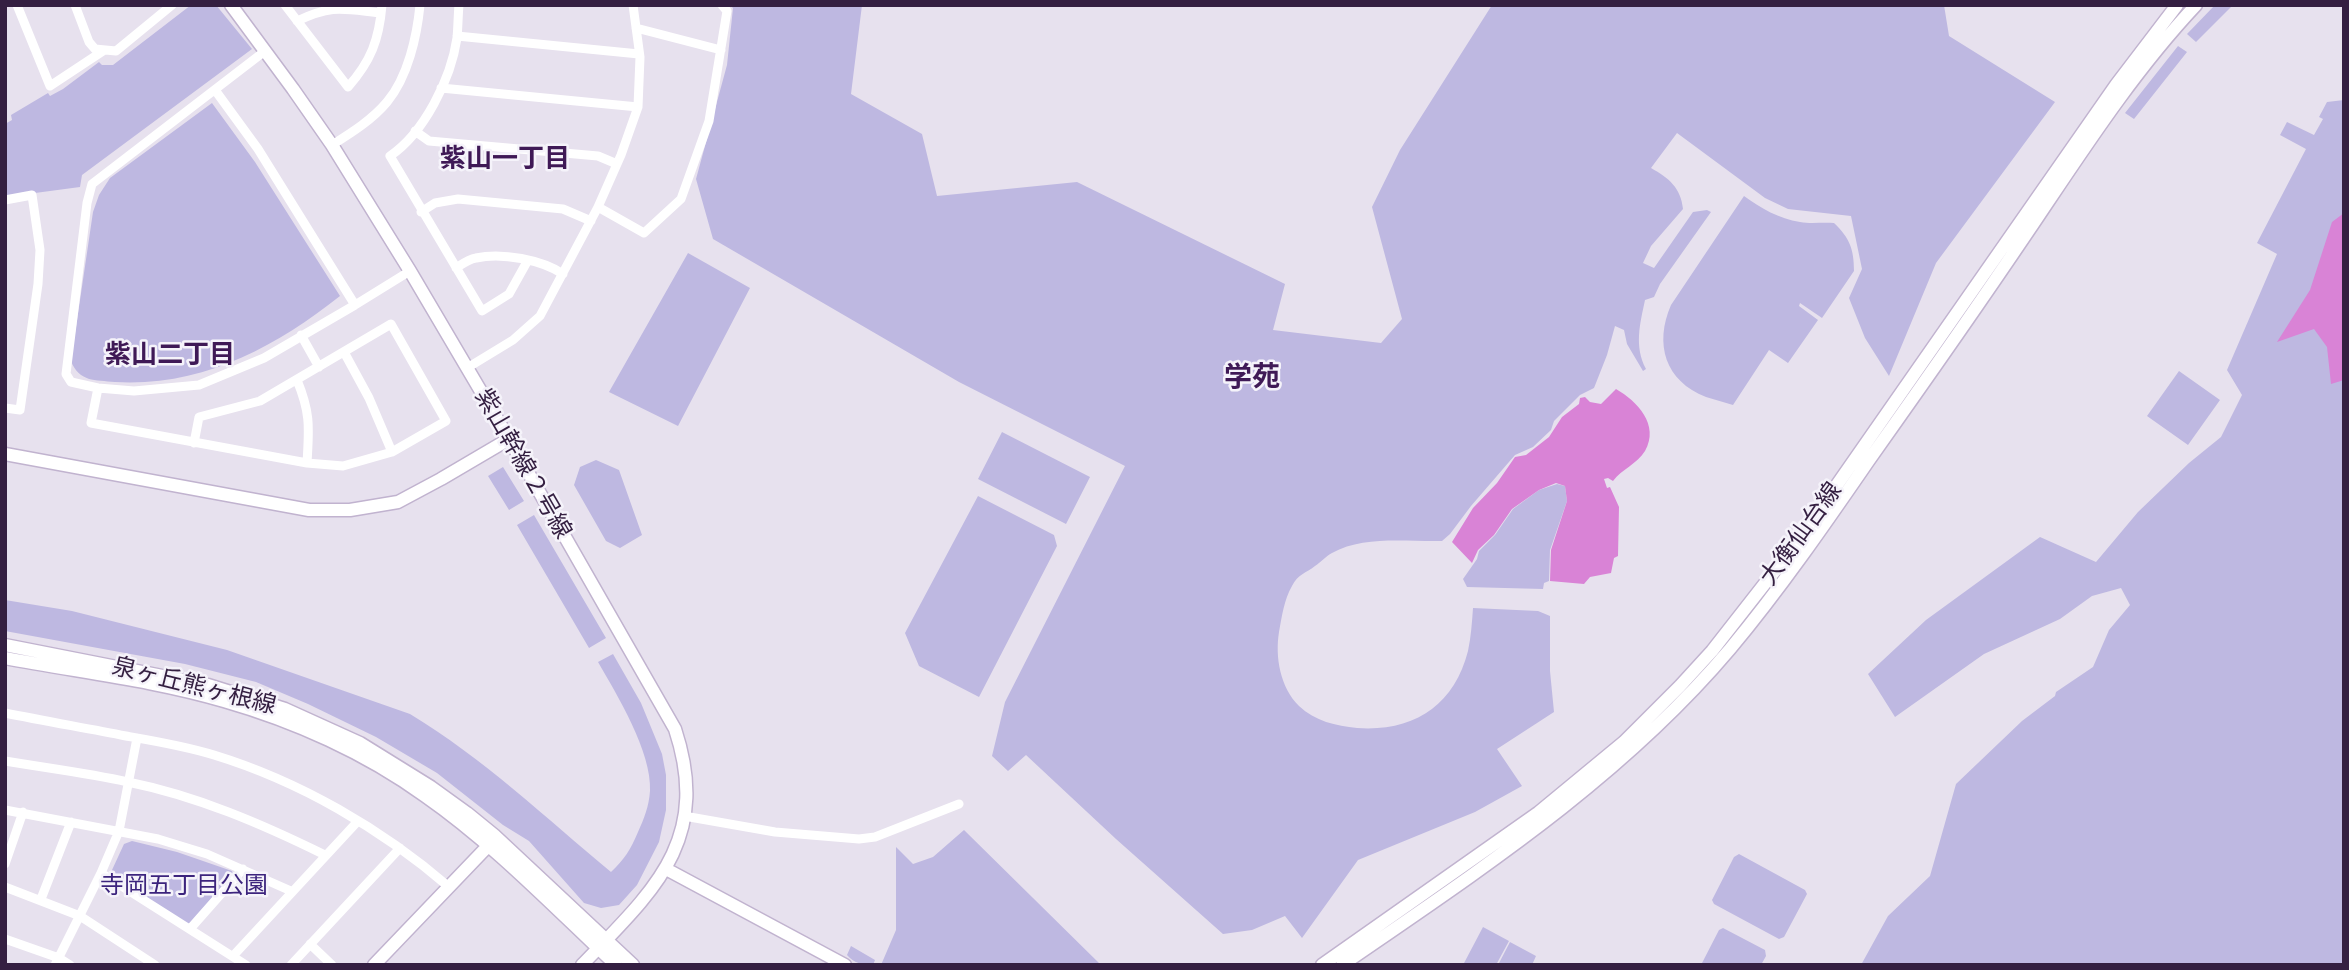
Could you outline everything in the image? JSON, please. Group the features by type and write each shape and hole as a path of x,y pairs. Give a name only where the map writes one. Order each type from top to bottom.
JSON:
{"main road":[{"name":"紫山幹線２号線","path":"231,5 332,145 410,271 674,729 682,751 685,776 684,816 680,835 666,869 642,902 582,965"},
{"name":"大衡仙台線","path":"1322,965 1538,813 1625,742 1680,687 1712,651 1795,545 2116,85 2178,5"},
{"name":"大衡仙台線","path":"1342,965 1537,828 1586,790 1661,723 1729,650 1824,525 2092,137 2157,51 2196,5"},
{"path":"5,454 309,510 350,510 398,502 509,439"},
{"name":"泉ヶ丘熊ヶ根線","path":"5,645 208,685 285,709 360,743 467,813 602,944 616,965"},
{"name":"泉ヶ丘熊ヶ根線","path":"5,658 184,691 263,713 338,745 424,794 602,944 633,965"},
{"path":"374,965 488,846"},
{"path":"666,869 845,965"}],"street":[{"path":"18,5 50,86 103,51"},
{"path":"75,5 89,42 95,49 103,51 116,51 172,5"},
{"path":"285,5 297,21 348,87 364,69 377,42 382,9 331,8 318,10 297,21"},
{"path":"332,145 364,124 388,101 410,59 420,5"},
{"path":"459,5 457,36 441,88 424,120 390,156 482,311 509,294 528,260"},
{"path":"467,368 513,340 540,316 598,208 638,107 639,54 633,5"},
{"path":"598,208 644,233 681,199 709,121 727,11 722,5"},
{"path":"636,28 721,50"},
{"path":"457,36 639,54"},
{"path":"265,51 92,184 87,203 65,374 71,382 134,391 199,385 264,358 410,271"},
{"path":"441,88 638,107"},
{"path":"215,90 258,149 355,305"},
{"path":"415,131 429,141 598,156 617,164"},
{"path":"5,200 32,195 40,250 31,341 20,411 5,408"},
{"path":"421,212 435,203 458,199 564,209 591,221"},
{"path":"456,268 474,258 489,257 548,264 564,274"},
{"path":"99,388 91,423 194,443 307,463 343,466 392,452 446,421 391,324 260,401 199,417 194,443"},
{"path":"301,335 319,367"},
{"path":"344,352 369,398 392,452"},
{"path":"297,380 307,405 307,463"},
{"path":"5,713 214,755 251,768 289,784 358,821 400,848 449,887"},
{"path":"57,961 119,831 137,738"},
{"path":"5,761 130,782 243,817 325,855"},
{"path":"684,816 775,832 859,839 875,837 960,804"},
{"path":"5,810 158,839 207,854 291,891"},
{"path":"5,864 23,812"},
{"path":"233,956 358,821"},
{"path":"41,899 71,822"},
{"path":"290,965 400,848"},
{"path":"190,929 243,869"},
{"path":"101,873 246,965"},
{"path":"5,887 80,916 155,965"},
{"path":"5,939 70,965"},
{"path":"310,944 332,965"}],"green space":[{"path":"191,5 216,5 252,49 82,175 80,187 5,197 5,124 12,120 11,115 48,93 50,96 63,89 99,62 102,65 113,65"},
{"path":"730,5 862,5 851,94 922,134 937,196 1077,182 1285,284 1273,330 1381,343 1402,319 1372,207 1400,150 1492,5 1944,5 1949,36 2055,102 1936,263 1889,376 1865,338 1849,298 1862,269 1851,216 1788,209 1765,198 1677,133 1651,168 1673,184 1680,195 1683,209 1651,246 1643,263 1654,268 1693,212 1711,212 1660,284 1654,297 1645,300 1639,343 1646,369 1643,371 1627,344 1624,330 1615,326 1594,388 1580,395 1533,447 1515,455 1442,541 1401,540 1345,547 1330,554 1297,579 1289,591 1284,608 1278,651 1280,671 1287,690 1299,706 1319,719 1357,728 1377,728 1413,720 1441,701 1462,670 1469,646 1473,608 1538,611 1550,616 1550,671 1554,712 1497,749 1522,786 1475,812 1358,860 1302,938 1285,916 1252,930 1223,934 1026,755 1008,771 992,756 1005,702 1125,466 959,382 713,239 696,179 727,65 733,8"},
{"path":"2215,5 2233,5 2196,42 2187,34"},
{"path":"2178,46 2187,52 2134,119 2125,113"},
{"path":"2344,100 2344,965 1861,965 1888,916 1930,876 1956,784 2022,721 2055,696 2056,692 2093,667 2109,630 2130,605 2121,588 2092,596 2060,619 1984,654 1895,717 1868,674 1926,620 2040,537 2096,562 2138,512 2189,463 2221,437 2242,395 2227,370 2277,254 2257,243 2306,149 2280,135 2287,122 2314,135 2323,119 2319,117 2327,102"},
{"path":"212,103 255,162 340,296 263,347 207,371 147,382 88,379 78,373 71,361 93,212 99,195 110,178"},
{"path":"1744,196 1785,218 1804,223 1834,223 1850,245 1854,271 1822,318 1800,303 1799,306 1818,320 1788,363 1769,350 1733,405 1706,397 1681,381 1667,360 1664,334 1671,305"},
{"path":"688,253 750,288 678,426 609,392"},
{"path":"2179,371 2220,400 2188,445 2147,416"},
{"path":"1002,432 1090,477 1066,524 978,479"},
{"path":"596,460 619,470 642,535 620,548 606,541 574,485 580,467"},
{"path":"503,467 524,501 509,510 488,476"},
{"path":"1557,484 1565,486 1567,501 1550,550 1549,581 1544,583 1543,589 1467,587 1463,579 1477,559 1479,551 1495,535 1513,509 1539,490"},
{"path":"978,496 1054,535 1057,546 979,697 919,666 905,633"},
{"path":"534,515 606,638 589,648 517,525"},
{"path":"5,600 72,611 227,650 410,714 489,769 611,872 633,844 646,812 650,791 649,776 639,742 598,662 613,654 641,703 662,754 666,775 666,810 659,842 637,885 619,905 601,908 584,903 529,841 503,825 437,773 376,737 256,682 185,664 5,631"},
{"path":"964,830 1101,965 881,965 896,930 896,847 913,864 933,857"},
{"name":"寺岡五丁目公園","path":"132,841 177,852 232,871 233,874 192,923 186,924 113,878 112,870 124,844"},
{"path":"1739,854 1805,890 1807,894 1784,937 1779,939 1714,904 1712,900 1734,857"},
{"path":"1483,927 1509,941 1496,965 1463,965"},
{"path":"1723,928 1765,950 1766,956 1761,965 1701,965 1719,930"},
{"path":"1510,942 1536,956 1532,965 1498,965"},
{"path":"851,946 875,960 873,965 858,963 850,958 847,955"}],"shaded area":[{"path":"2344,213 2344,380 2331,384 2327,347 2314,329 2277,342 2310,290 2332,222"},
{"path":"1616,389 1638,407 1650,432 1645,451 1638,459 1613,481 1604,479 1619,507 1618,556 1614,558 1611,573 1590,577 1584,584 1550,581 1551,550 1567,501 1565,486 1556,483 1539,490 1512,509 1494,535 1478,550 1472,563 1452,542 1473,508 1497,483 1515,457 1526,455 1549,437 1562,417 1579,404 1580,398 1585,397 1590,402 1601,404"}],"district":[{"name":"紫山一丁目","path":"505,159"},
{"name":"紫山二丁目","path":"170,355"},
{"name":"学苑","path":"1252,378"}]}
